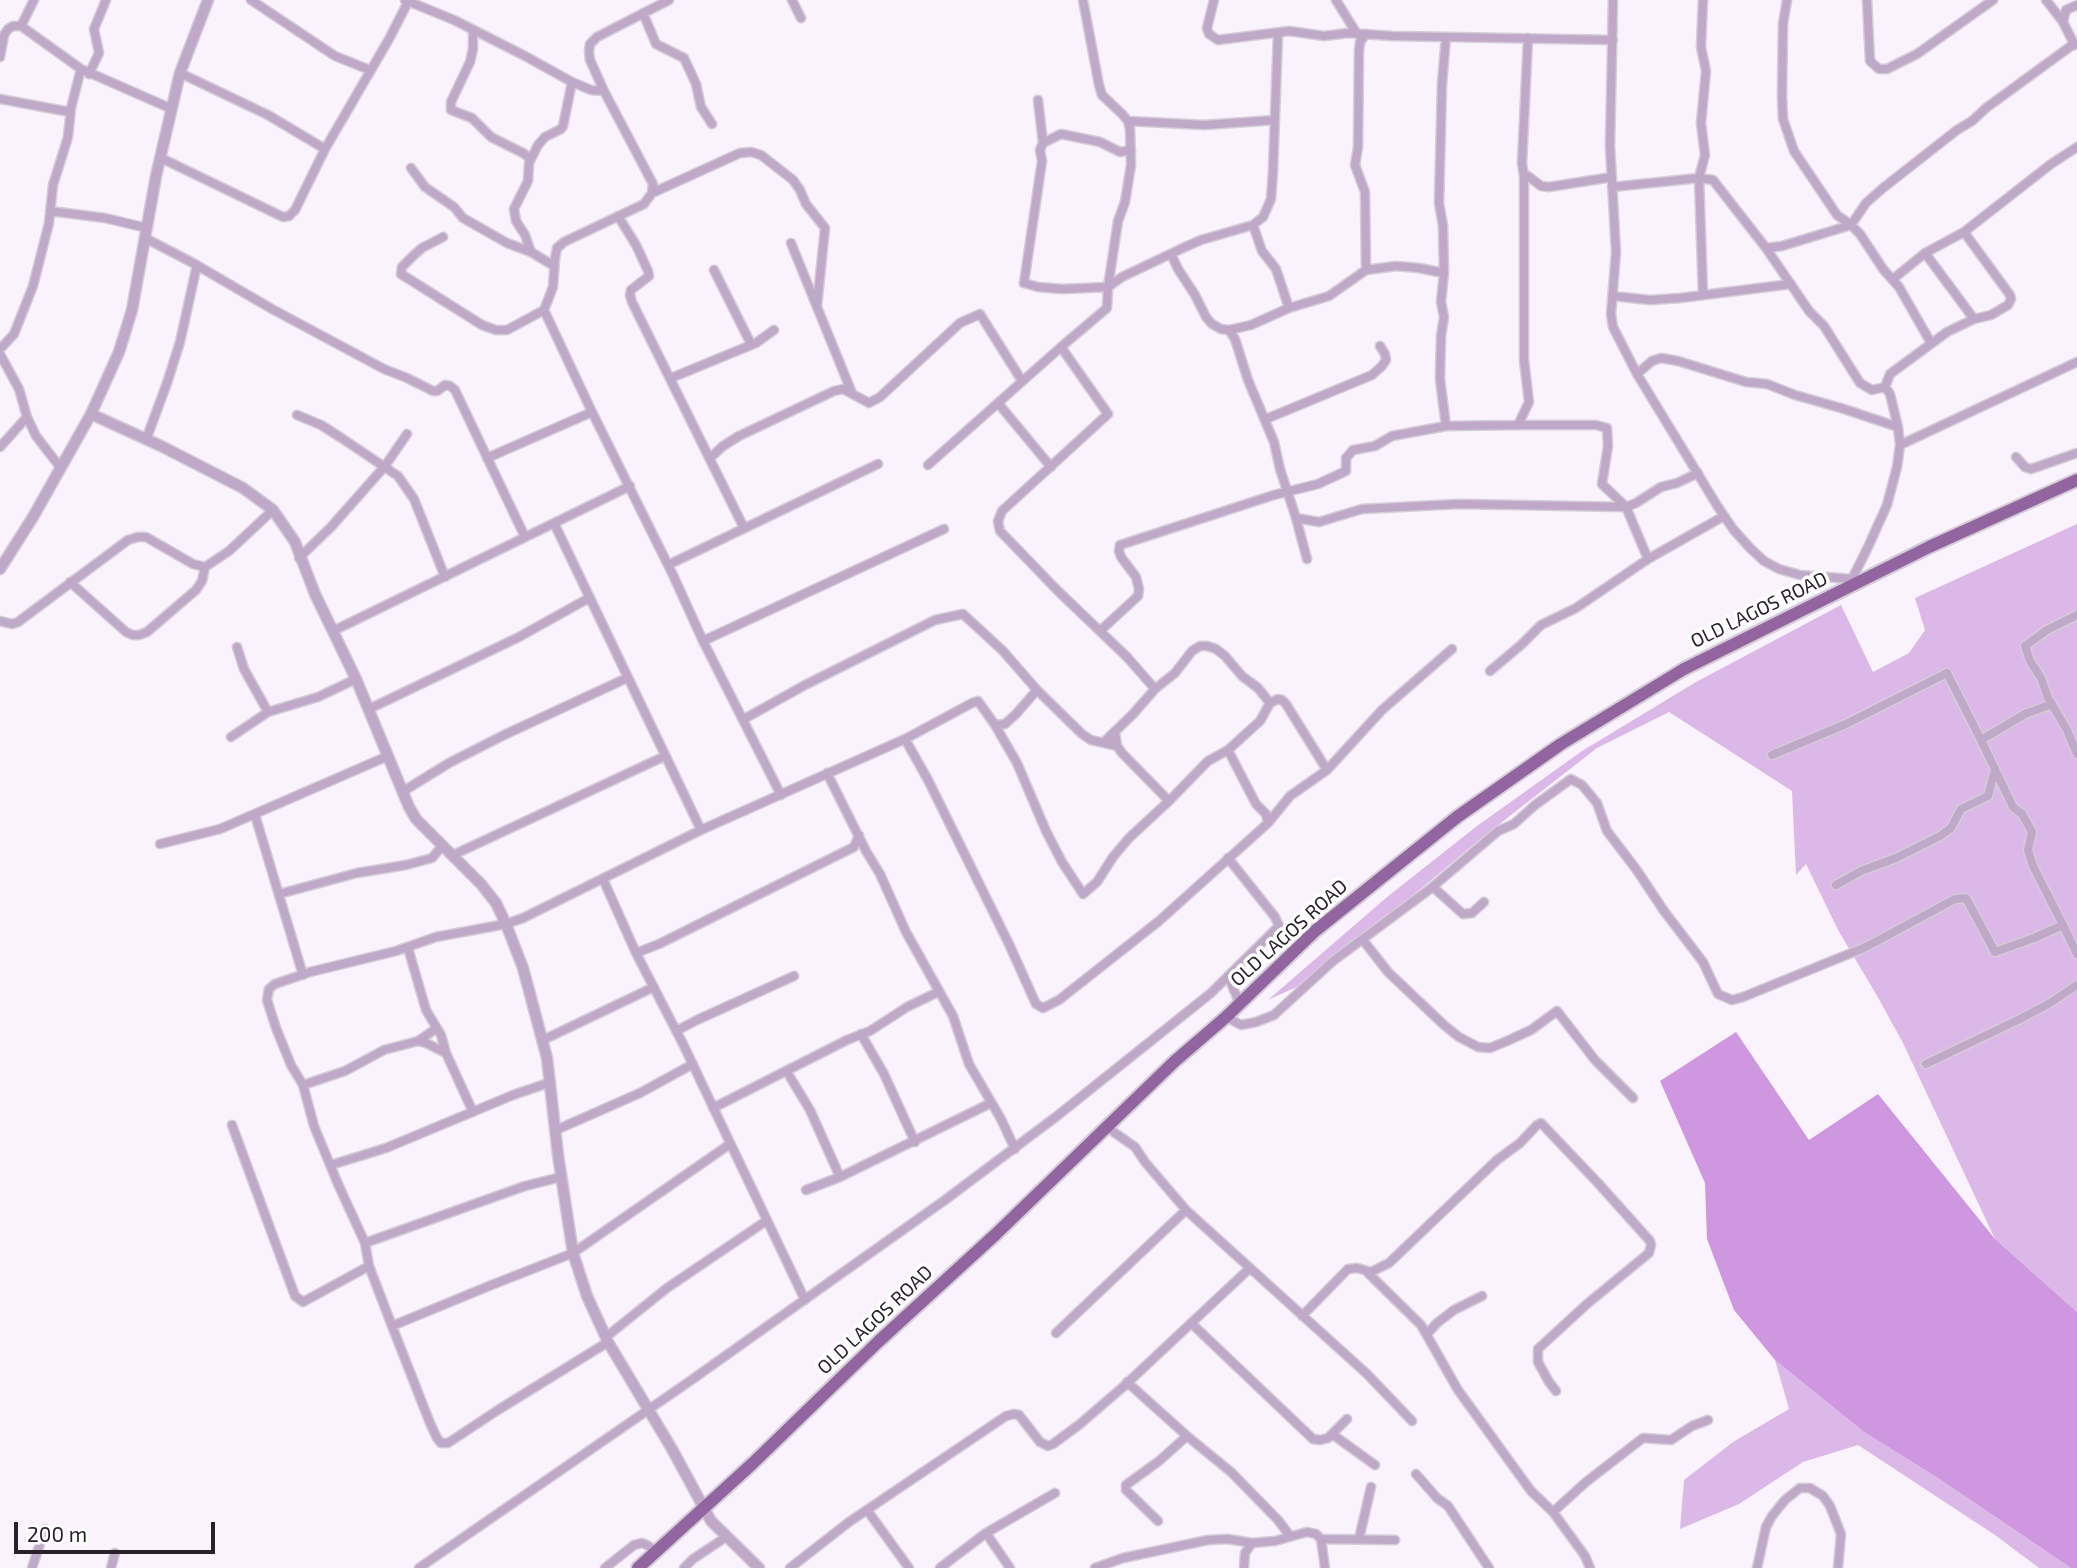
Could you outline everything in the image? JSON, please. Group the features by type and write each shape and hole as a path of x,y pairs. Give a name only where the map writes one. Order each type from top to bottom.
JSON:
{"main road":[{"name":"OLD LAGOS ROAD","path":"638,1568 752,1464 879,1340 1315,931 1457,817 1514,775 1592,724 1684,669 1854,582 2077,480"}],"street":[{"path":"21,26 34,0"},
{"path":"60,467 43,447 27,417 19,388 0,352 14,334 26,307 49,223 53,185 69,132 70,112 85,71 99,53 94,29 106,0"},
{"path":"0,569 33,517 91,414 126,331 160,158 180,73 208,0"},
{"path":"251,0 335,56 370,70"},
{"path":"652,193 653,184 604,92 590,60 589,51 590,44 597,37 669,0"},
{"path":"792,0 802,18"},
{"path":"928,465 1107,308 1118,221 1125,202 1130,173 1130,129 1128,121 1102,95 1083,0"},
{"path":"1214,0 1207,28 1213,38 1224,40 1289,31 1324,36 1362,34 1613,40"},
{"path":"1336,0 1362,34 1359,50 1358,146 1355,165 1364,192 1366,270"},
{"path":"1614,0 1610,146 1616,253 1611,314 1613,327 1637,374 1724,516 1764,561 1800,575 1854,582 1886,505 1897,467 1900,445 1898,427 1890,394 1885,387"},
{"path":"1703,0 1701,47 1706,71 1701,123 1705,155 1699,178 1703,294"},
{"path":"1787,0 1783,24 1783,119 1794,151 1837,215 1851,225 1893,279 1931,343"},
{"path":"1867,0 1870,61 1879,69 1887,69 1917,54 1993,0"},
{"path":"1766,248 1782,246 1851,225 1866,203 1883,188 1986,108 2076,44 2046,0"},
{"path":"160,158 283,217 289,216 295,210 325,149 389,39 406,1 454,20 572,82 604,92"},
{"path":"2063,22 2066,10 2077,5"},
{"path":"643,13 656,44 680,55 686,62 696,85 699,102 712,124"},
{"path":"0,57 4,35 8,29 21,26 85,71 172,108"},
{"path":"473,31 470,62 451,110 472,118 491,137 531,159"},
{"path":"1038,100 1043,143 1040,150 1042,161 1024,283 1062,289 1108,287 1122,277 1201,240 1253,225 1263,216 1270,200 1278,33"},
{"path":"1446,37 1438,203 1443,226 1444,274 1440,379 1446,426"},
{"path":"1518,425 1529,402 1524,360 1522,163 1528,38"},
{"path":"180,73 268,115 325,149"},
{"path":"531,252 516,221 514,209 528,181 531,159 545,137 561,129 572,82"},
{"path":"0,99 70,112"},
{"path":"1128,121 1204,125 1275,120"},
{"path":"1043,143 1061,134 1100,142 1120,152 1131,150"},
{"path":"1893,279 1925,254 1964,232 2077,146"},
{"path":"443,237 414,255 402,268 401,274 482,325 496,330 507,330 544,310 553,287 558,248 564,242 644,204 652,193 740,153 751,152 761,155 793,180 806,204 825,228 817,306"},
{"path":"411,168 420,183 454,207 463,218 554,266"},
{"path":"1524,176 1541,186 1549,187 1612,177"},
{"path":"1612,187 1699,178 1713,180 1766,248 1809,311 1824,326 1860,383 1872,390 1885,387"},
{"path":"50,211 105,218 146,233 272,309 384,369 433,391 445,385 450,386 455,390 525,537"},
{"path":"618,216 636,245 649,276 635,285 630,295 744,528"},
{"path":"1253,225 1262,251 1276,269 1289,308"},
{"path":"1885,387 1890,374 1947,332 1974,319 1991,315 2008,305 2010,295 1964,232"},
{"path":"791,243 852,393"},
{"path":"1171,254 1206,317 1221,330 1251,325 1289,308 1329,296 1366,270 1419,268 1444,274"},
{"path":"1925,254 1974,319"},
{"path":"146,440 180,342 197,265"},
{"path":"714,270 751,344"},
{"path":"1613,296 1650,300 1680,298 1791,284"},
{"path":"544,310 703,641 781,795"},
{"path":"710,458 738,436 834,391 843,389 869,403 880,397 960,323 980,314 1022,382"},
{"path":"671,378 756,343 774,330"},
{"path":"1229,330 1266,419 1307,559"},
{"path":"1266,419 1372,375 1386,360 1380,346"},
{"path":"1061,347 1108,414 1002,511 998,521 1000,531 1155,689"},
{"path":"1637,374 1652,360 1661,358 1678,361 1746,382 1767,384 1898,427"},
{"path":"1900,445 2077,362"},
{"path":"998,403 1051,467"},
{"path":"487,458 592,412"},
{"path":"91,414 243,488 273,510 295,542 299,558 356,679 402,792 416,819 481,884 496,903 506,924 523,968 543,1040 573,1253 587,1296 607,1339 711,1521 759,1568"},
{"path":"298,415 321,425 398,476 414,499 444,577"},
{"path":"0,447 27,417"},
{"path":"1100,631 1138,596 1136,577 1121,557 1120,545 1318,484 1346,471 1346,457 1353,450 1375,446 1392,436 1446,426 1596,425 1607,428 1608,446 1602,484 1626,507 1648,559"},
{"path":"299,558 385,467 407,434"},
{"path":"2016,457 2025,467 2031,469 2077,453"},
{"path":"668,565 878,464"},
{"path":"1296,517 1319,522 1362,509 1459,504 1626,507 1661,487 1698,473"},
{"path":"333,631 630,486"},
{"path":"70,582 126,632 139,635 147,632 196,590 202,581 205,567 229,551 273,510"},
{"path":"1490,671 1541,625 1576,608 1648,559 1724,516"},
{"path":"554,523 701,830"},
{"path":"703,641 944,529"},
{"path":"0,621 12,624 18,622 128,540 138,537 146,537 193,564 205,567"},
{"path":"369,709 519,637 589,598"},
{"path":"744,719 805,685 935,620 962,614 1003,651 1037,690 1091,740 1117,746"},
{"path":"2077,615 2047,630 2025,646 2077,754"},
{"path":"1104,742 1155,689 1175,673 1192,651 1200,646 1216,649 1258,688 1270,703"},
{"path":"237,647 244,669 268,712"},
{"path":"905,738 1009,944 1036,1004 1043,1009 1059,1000 1159,921 1268,823 1290,796 1327,770 1382,710 1452,649"},
{"path":"1772,755 1846,724 1947,673 2013,807 2022,814 2032,832 2028,850 2032,866 2077,954"},
{"path":"402,792 482,746 627,678"},
{"path":"231,737 268,712 318,697 356,679"},
{"path":"995,725 1005,724 1037,690"},
{"path":"766,1221 667,1288 607,1339 448,1443 442,1443 437,1438 392,1326 369,1266 365,1243 314,1126 303,1085 291,1065 267,1000 269,989 275,984 303,975 455,933 506,924 523,918 701,830 905,738 978,701 1017,763 1056,852 1083,894 1097,882 1129,838 1170,802 1208,761 1228,750 1260,721 1270,703 1278,699 1286,704 1327,770"},
{"path":"1981,740 2025,715 2052,704"},
{"path":"1115,732 1117,746 1170,802"},
{"path":"1228,750 1256,804 1266,814 1268,823"},
{"path":"160,844 220,829 256,815 388,755"},
{"path":"453,855 665,756"},
{"path":"1836,886 1861,871 1896,858 1940,836 1951,828 1961,809 1987,796 1995,769"},
{"path":"827,773 880,874 906,932 953,1016 969,1063 1015,1149"},
{"path":"1226,1017 1241,1025 1274,1015 1333,961 1433,887 1498,831 1514,824 1571,779 1582,785 1597,803 1607,831 1703,962 1718,994 1732,1000 1866,947 1955,899 1966,898 1995,951 2063,925"},
{"path":"256,815 303,975"},
{"path":"636,953 854,847 859,835"},
{"path":"279,894 356,873 432,858 443,845"},
{"path":"854,847 866,851"},
{"path":"419,1568 805,1300 1015,1149 1211,993 1279,926 1275,916 1228,858"},
{"path":"603,879 636,953 805,1300"},
{"path":"1433,887 1463,914 1472,913 1484,902"},
{"path":"1363,940 1388,972 1436,1018 1459,1037 1478,1047 1490,1048 1507,1041 1531,1030 1557,1012 1595,1060 1633,1098"},
{"path":"408,948 423,1003 444,1042 446,1053 473,1112"},
{"path":"676,1031 794,976"},
{"path":"1228,976 1240,1004"},
{"path":"1926,1064 2022,1018 2077,985"},
{"path":"543,1040 654,987"},
{"path":"713,1108 938,992"},
{"path":"303,1085 345,1071 384,1050 418,1041 437,1028"},
{"path":"861,1034 884,1074 915,1142"},
{"path":"418,1041 446,1053"},
{"path":"556,1130 640,1093 692,1065"},
{"path":"787,1072 810,1110 840,1177"},
{"path":"331,1165 386,1148 551,1082"},
{"path":"806,1190 915,1142 991,1103"},
{"path":"1367,1272 1389,1263 1497,1160 1520,1143 1536,1125 1543,1124 1651,1245 1649,1252 1538,1349 1538,1362 1556,1391"},
{"path":"232,1125 295,1296 303,1302 369,1266"},
{"path":"1108,1128 1135,1147 1144,1162 1186,1210 1367,1374 1412,1421"},
{"path":"392,1326 573,1253 730,1144"},
{"path":"365,1243 501,1194 561,1177"},
{"path":"1056,1333 1186,1210"},
{"path":"790,1568 867,1510 1006,1416 1019,1415 1040,1442 1048,1446 1080,1424 1250,1268"},
{"path":"1302,1316 1348,1269 1357,1268 1367,1272 1427,1334 1458,1390 1524,1481 1553,1512 1585,1556 1590,1568"},
{"path":"1427,1334 1454,1310 1482,1296"},
{"path":"1191,1323 1313,1439 1328,1438 1347,1419"},
{"path":"1127,1382 1231,1472 1290,1536"},
{"path":"1553,1512 1586,1482 1643,1438 1671,1440 1708,1419"},
{"path":"1332,1434 1375,1465"},
{"path":"1158,1521 1125,1490 1126,1485 1187,1436"},
{"path":"1416,1474 1437,1498 1448,1506 1487,1565 1475,1568"},
{"path":"1359,1539 1371,1487"},
{"path":"1757,1568 1766,1527 1784,1500 1800,1488 1810,1488 1830,1506 1841,1534 1838,1568"},
{"path":"940,1568 986,1533 1055,1493"},
{"path":"867,1510 909,1568"},
{"path":"32,1568 45,1529"},
{"path":"1095,1568 1143,1553 1208,1540 1228,1539 1252,1543 1275,1541 1307,1532 1316,1534 1321,1539 1325,1568"},
{"path":"986,1533 1010,1568"},
{"path":"684,1568 692,1559 726,1536"},
{"path":"1321,1539 1395,1541"},
{"path":"605,1568 634,1545 642,1543 657,1552"},
{"path":"1244,1568 1245,1553 1252,1543"},
{"path":"111,1568 116,1553"}],"shaded area":[{"path":"2077,524 2077,1312 1995,1239 1903,1043 1838,930 1806,864 1796,875 1792,791 1669,712 1597,748 1479,840 1362,938 1323,975 1268,1000 1387,897 1477,826 1582,751 1696,682 1841,605 1873,672 1909,653 1925,630 1915,598"},
{"path":"1736,1032 1809,1140 1878,1094 1995,1239 2077,1312 2077,1568 2071,1568 1938,1478 1864,1432 1775,1360 1734,1310 1707,1239 1705,1183 1660,1081"},
{"path":"1775,1360 1864,1432 1938,1478 2071,1568 2039,1568 1995,1535 1858,1445 1803,1462 1739,1504 1680,1529 1684,1480 1733,1442 1789,1409"}]}
